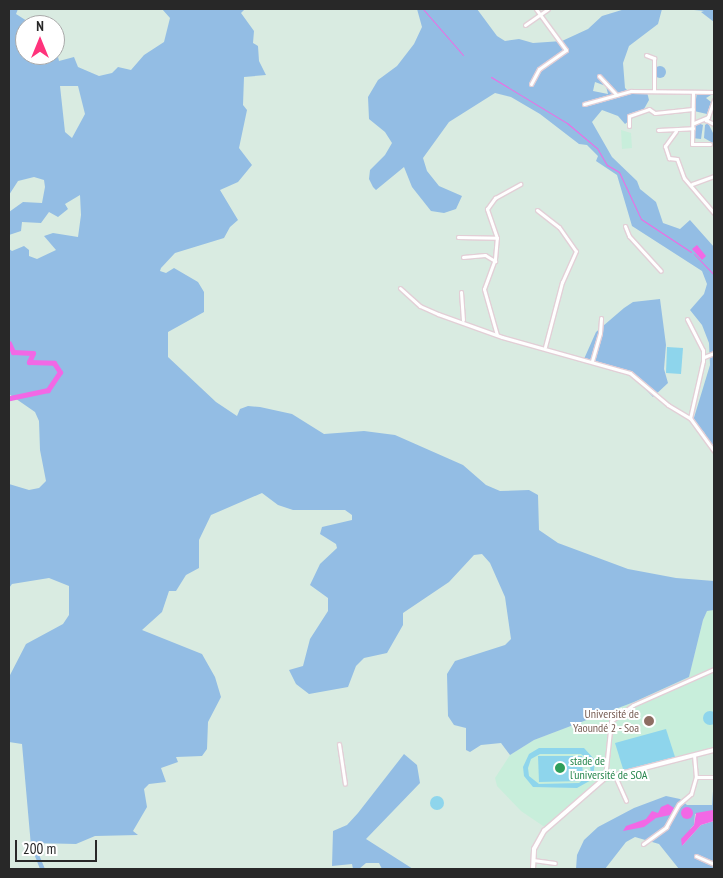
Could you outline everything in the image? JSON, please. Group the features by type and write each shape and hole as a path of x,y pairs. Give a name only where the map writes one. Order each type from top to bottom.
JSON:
{"street":[{"path":"531,84 539,69 566,50 536,9"},
{"path":"525,24 548,9"},
{"path":"646,55 654,58 654,90"},
{"path":"599,76 618,95"},
{"path":"584,104 618,95 654,90 714,92"},
{"path":"693,92 694,126 692,144 710,144"},
{"path":"714,100 706,120 714,124"},
{"path":"629,126 630,116 649,109 655,113 692,109"},
{"path":"658,130 676,131 694,126 708,117"},
{"path":"676,131 665,146 669,158 677,159 684,178 692,184 714,213"},
{"path":"692,184 714,176"},
{"path":"498,335 484,286 495,261 497,238 487,209 495,198 520,186"},
{"path":"537,210 559,227 576,251 562,282 545,347"},
{"path":"625,226 629,236 642,253 661,271"},
{"path":"458,236 497,238"},
{"path":"463,257 485,255 495,261"},
{"path":"400,288 420,306 463,320 498,335 630,373 668,405 690,418 708,440 714,451"},
{"path":"461,292 463,320"},
{"path":"592,361 600,333 601,318"},
{"path":"687,319 703,357 690,418"},
{"path":"703,357 714,353"},
{"path":"708,440 714,441"},
{"path":"605,778 610,721 633,705 714,669"},
{"path":"339,744 345,784"},
{"path":"533,869 534,849 544,831 605,778 694,753 714,750"},
{"path":"643,844 666,828 679,804 691,794 696,777 694,753"},
{"path":"615,776 626,801"},
{"path":"696,777 714,777"},
{"path":"696,856 714,864"},
{"path":"533,860 555,863"}],"shaded area":[{"path":"9,9 18,9 16,14 18,15 15,15 15,65 65,65 65,59 74,57 78,67 99,76 112,73 118,67 131,70 144,55 164,42 170,18 162,9 245,9 241,13 254,31 253,43 258,46 259,61 266,75 244,77 243,105 247,110 239,148 252,165 238,182 220,190 238,220 230,227 224,238 175,253 161,268 160,271 166,273 174,268 198,282 204,292 204,312 168,332 168,357 216,402 237,416 240,409 248,406 260,407 292,414 324,434 364,431 395,435 463,465 486,485 500,491 529,490 538,495 539,530 558,543 628,569 676,578 714,581 714,610 707,611 703,620 689,677 634,702 534,740 510,755 501,743 481,745 470,752 466,750 466,728 454,725 448,716 447,674 455,661 505,645 511,639 505,597 490,563 482,554 474,555 449,582 403,613 403,625 387,653 364,658 356,666 348,687 309,694 296,684 289,670 303,666 310,639 328,611 328,598 310,585 320,564 337,548 336,544 320,534 322,527 352,520 352,515 345,510 293,510 278,505 262,493 211,515 199,540 199,568 186,575 176,591 169,591 162,612 142,630 202,654 215,677 221,697 208,722 207,749 202,756 176,757 178,762 161,768 166,782 149,784 144,789 147,807 133,831 138,835 95,836 76,844 34,843 45,869 40,869 31,846 22,744 9,742 9,677 26,644 63,624 69,615 69,586 49,578 12,584 9,588 9,484 29,490 39,488 46,481 40,450 39,421 35,412 9,394 9,249 12,251 24,246 29,250 29,256 37,259 56,250 44,236 53,233 78,237 81,215 80,195 65,204 68,209 58,217 49,212 41,223 22,222 21,231 9,235 9,212 23,202 42,203 45,187 44,180 34,177 18,181 9,195","holes":["60,86 78,86 85,114 72,138 65,132"]},
{"path":"417,9 477,9 497,36 505,41 519,39 533,43 562,41 588,29 602,16 625,9 662,9 658,24 629,46 623,63 625,88 630,93 647,92 649,100 644,109 625,124 618,116 602,110 592,122 612,157 637,181 640,189 656,202 663,223 680,229 690,220 714,247 714,451 704,432 693,421 710,365 709,343 702,325 690,310 704,294 707,284 702,271 632,226 617,175 596,161 598,156 587,145 579,144 540,114 511,97 495,93 449,122 423,158 427,171 439,186 462,196 456,209 444,213 431,211 412,187 404,167 376,190 373,187 369,179 370,170 385,155 392,143 385,132 369,119 368,97 378,80 397,66 414,44 422,27","holes":["595,82 606,86 608,94 593,91"]},
{"path":"714,9 714,22 701,12 704,11 694,10"},
{"path":"658,66 662,66 666,72 662,78 658,78 654,74 654,70"},
{"path":"697,93 711,95 706,98 711,102 707,114 694,111"},
{"path":"695,122 703,125 701,139 692,138"},
{"path":"708,123 714,135 713,143 704,138 705,125"},
{"path":"621,130 631,133 632,148 622,149"},
{"path":"697,245 706,256 702,260 692,249"},
{"path":"660,299 666,345 664,369 668,383 653,397 630,373 584,359 596,332 624,308 633,302"},
{"path":"667,347 683,348 681,374 666,373"},
{"name":"Université de Yaoundé 2 - Soa","path":"714,610 714,753 700,754 604,783 549,830 521,811 497,786 495,778 510,755 534,740 634,702 689,677 703,620 707,611"},
{"path":"710,711 715,713 717,718 715,723 710,725 705,723 703,718 705,713"},
{"path":"666,729 675,757 624,772 615,743"},
{"path":"539,748 584,748 595,760 593,779 577,788 533,787 524,776 523,767 529,754","holes":["540,754 581,754 589,760 591,773 579,783 539,784 529,776 528,768 531,759"]},
{"path":"404,754 417,765 420,783 366,839 413,869 382,869 379,863 366,863 359,869 353,869 352,864 332,866 333,831 347,825"},
{"path":"538,756 582,756 583,781 539,782"},
{"path":"714,777 714,811 695,814 694,825 682,846 701,825 714,821 714,869 679,869 659,844 635,837 626,842 605,869 576,869 577,855 584,840 598,827 634,808 666,796 680,799 687,805 712,805"},
{"path":"434,796 440,796 444,803 440,810 434,810 430,806 430,800"},
{"path":"668,804 674,808 670,815 656,818 644,827 623,831 626,826 646,819 652,811 658,813 661,807"},
{"path":"687,807 693,813 687,819 681,813"},
{"path":"713,810 714,821 701,825 682,846 681,839 694,825 696,813"}],"waterway":[{"path":"423,9 463,55"},
{"path":"491,77 567,123 597,148 607,165 619,172 641,219 691,252"},
{"path":"694,254 714,275"},
{"path":"714,278 714,288"},
{"path":"9,343 13,352 33,353 29,362 54,363 60,372 48,390 9,398"}],"place":[{"name":"Université de Yaoundé 2 - Soa","path":"649,721"},
{"name":"stade de l'université de SOA","path":"560,768"}]}
